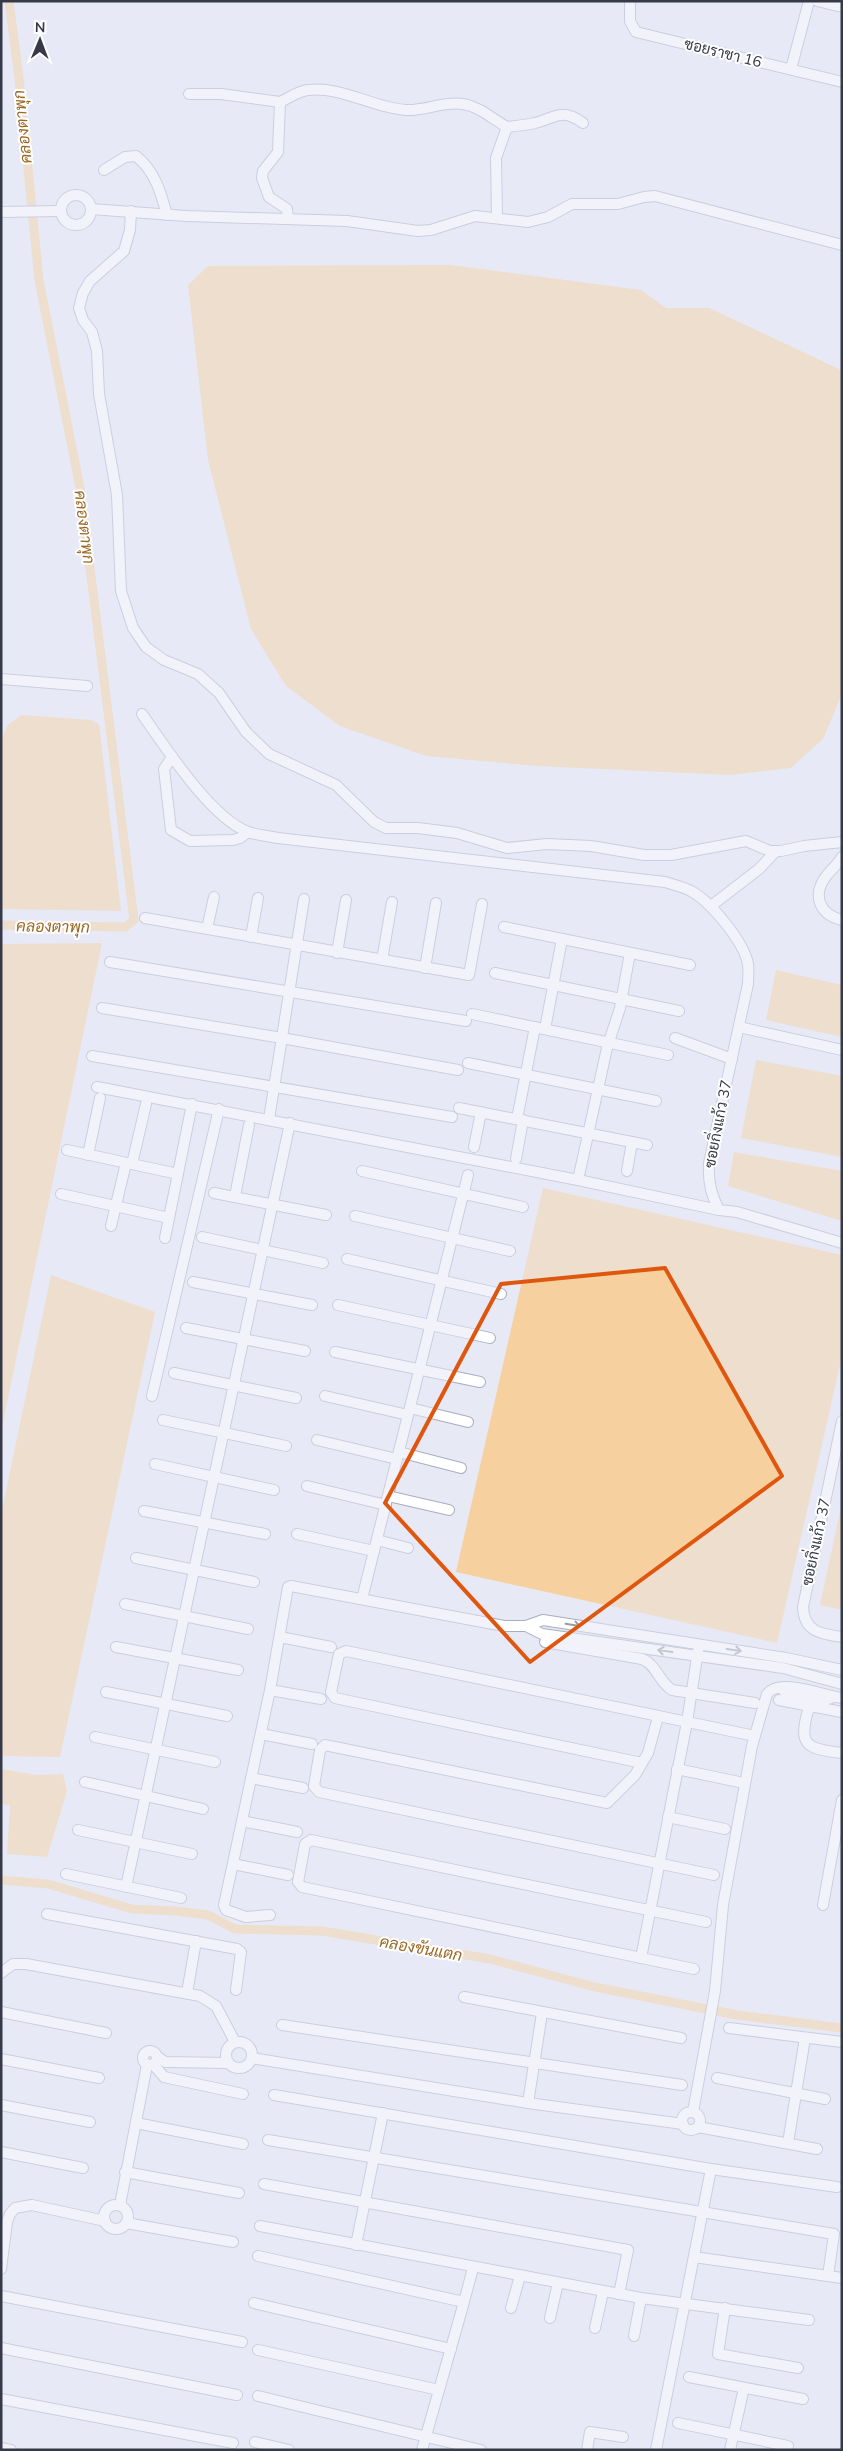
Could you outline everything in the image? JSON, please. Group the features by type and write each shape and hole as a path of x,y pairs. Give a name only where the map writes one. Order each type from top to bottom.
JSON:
{"street":[{"name":"ซอยราชา 16","path":"630,1 630,21 636,32 842,82"},
{"path":"791,69 809,1"},
{"path":"817,1 842,7"},
{"path":"189,94 220,94 280,102 307,90 316,90 336,92 405,110 436,105 463,104 480,109 507,127 533,123 563,114 572,115 583,124"},
{"path":"280,102 278,152 263,171 262,178 270,197 287,209 288,218"},
{"path":"497,218 496,158 507,127"},
{"path":"104,170 125,157 136,156 143,161 157,183 167,215"},
{"path":"72,195 78,195 87,200 91,210 88,219 79,225 68,223 64,220 60,211 64,201 72,195"},
{"path":"91,210 130,211 167,215 347,221 418,231 431,230 475,216 497,218 512,222 528,222 548,217 572,204 618,204 656,196 842,245"},
{"path":"1,212 60,211"},
{"path":"130,211 130,230 124,251 90,281 83,293 79,308 83,320 92,332 97,351 99,394 117,495 122,591 133,628 146,647 164,660 198,674 219,693 246,732 269,754 336,785 374,822 386,828 418,828 457,833 507,848 547,844 590,846 644,855 671,855 746,841 776,851 842,842"},
{"path":"1,679 87,686"},
{"path":"142,714 172,757 217,810 231,822 248,832 240,838 233,840 190,842 170,830 164,775 166,765 172,757"},
{"name":"ซอยกิ่งแก้ว 37","path":"248,832 278,838 665,882 692,892 711,906 738,943 748,964 748,984 709,1163 710,1189 719,1210"},
{"path":"711,906 759,869 776,851"},
{"path":"842,857 822,882 818,899 820,908 826,914 842,920"},
{"path":"207,929 214,897"},
{"path":"251,937 258,898"},
{"path":"269,1119 304,899"},
{"path":"337,953 346,900"},
{"path":"382,960 392,902"},
{"path":"425,968 436,903"},
{"path":"145,918 469,975 482,904"},
{"path":"504,927 690,965"},
{"path":"516,1159 526,1075 553,985 562,939"},
{"path":"578,1180 630,953"},
{"path":"110,962 540,1028 668,1055"},
{"path":"495,973 679,1011"},
{"path":"102,1008 458,1070"},
{"path":"739,1027 842,1050"},
{"path":"675,1038 689,1041 716,1054 732,1059"},
{"path":"92,1056 452,1117"},
{"path":"468,1063 656,1102"},
{"path":"97,1087 219,1109 719,1210 737,1212 842,1243"},
{"path":"88,1155 100,1098"},
{"path":"111,1226 146,1104"},
{"path":"165,1238 192,1104"},
{"path":"459,1108 647,1146"},
{"path":"152,1396 219,1109"},
{"path":"474,1147 481,1112"},
{"path":"126,1887 290,1123"},
{"path":"235,1196 249,1125"},
{"path":"627,1171 632,1142"},
{"path":"67,1150 178,1174"},
{"path":"362,1171 523,1207"},
{"path":"362,1599 468,1175"},
{"path":"214,1193 326,1215"},
{"path":"61,1194 169,1218"},
{"path":"354,1216 510,1251"},
{"path":"202,1237 323,1264"},
{"path":"348,1259 501,1294"},
{"path":"193,1282 312,1305"},
{"path":"338,1305 490,1338"},
{"path":"186,1328 305,1351"},
{"path":"335,1352 480,1382"},
{"path":"174,1373 296,1398"},
{"path":"325,1396 468,1422"},
{"path":"163,1420 286,1446"},
{"name":"ซอยกิ่งแก้ว 37","path":"842,1421 802,1607 806,1622 816,1633 842,1637"},
{"path":"317,1440 461,1468"},
{"path":"155,1464 274,1490"},
{"path":"307,1486 449,1510"},
{"path":"144,1511 265,1534"},
{"path":"297,1534 374,1552"},
{"path":"377,1540 408,1548"},
{"path":"136,1558 254,1582"},
{"path":"270,1915 241,1916 224,1908 270,1690 288,1587 291,1586 504,1626 526,1626 543,1620 786,1658 842,1670"},
{"path":"125,1604 248,1629"},
{"path":"526,1626 542,1634 783,1668 842,1684"},
{"path":"616,1645 618,1632"},
{"path":"280,1637 330,1647"},
{"path":"545,1642 642,1659 649,1662 665,1685 672,1690 755,1703"},
{"path":"641,1958 687,1722 690,1692 699,1645"},
{"path":"116,1647 238,1670"},
{"path":"642,1763 335,1698 331,1692 339,1654 346,1651 750,1735"},
{"path":"783,1668 786,1658"},
{"path":"800,1672 803,1662"},
{"path":"694,2112 715,1991 723,1905 752,1746 767,1694 773,1688 782,1689 788,1687 826,1693 837,1698"},
{"path":"782,1689 787,1694 842,1712"},
{"path":"270,1690 322,1699"},
{"path":"106,1692 227,1716"},
{"path":"779,1700 817,1705 837,1698"},
{"path":"817,1705 803,1728 806,1742 811,1747 842,1753"},
{"path":"658,1717 648,1754 635,1775 611,1801 600,1803 325,1745 320,1750 314,1786 318,1792 714,1875"},
{"path":"261,1734 312,1744"},
{"path":"95,1737 215,1762"},
{"path":"677,1769 739,1782"},
{"path":"251,1778 303,1788"},
{"path":"85,1782 203,1809"},
{"path":"824,1905 842,1800"},
{"path":"668,1817 724,1829"},
{"path":"242,1821 297,1832"},
{"path":"78,1830 192,1854"},
{"path":"694,1969 302,1887 298,1882 305,1844 311,1840 706,1922"},
{"path":"233,1864 288,1875"},
{"path":"66,1874 181,1898"},
{"path":"47,1914 196,1941 241,1952 236,1990"},
{"path":"187,1993 196,1941"},
{"path":"4,1968 26,1964 206,1998 216,2006 235,2042 247,2045 252,2058"},
{"path":"464,1997 542,2014 681,2038"},
{"path":"1,2012 106,2033"},
{"path":"528,2103 542,2014"},
{"path":"282,2025 682,2085"},
{"path":"728,2028 842,2042"},
{"path":"788,2143 805,2038"},
{"path":"235,2042 226,2051 228,2062 234,2067 243,2067 252,2058"},
{"path":"252,2058 528,2103 683,2124 690,2130 698,2127 817,2148"},
{"path":"1,2059 99,2078"},
{"path":"153,2062 215,2064 228,2062"},
{"path":"153,2062 164,2077 243,2094"},
{"path":"120,2206 125,2172 136,2123 153,2062"},
{"path":"717,2078 825,2099"},
{"path":"274,2095 711,2169 837,2187"},
{"path":"1,2106 90,2122"},
{"path":"683,2124 684,2116 694,2112"},
{"path":"694,2112 700,2118 698,2127"},
{"path":"356,2245 382,2113"},
{"path":"136,2123 243,2144"},
{"path":"268,2140 834,2234 828,2276"},
{"path":"1,2152 83,2168"},
{"path":"656,2450 711,2169"},
{"path":"125,2172 239,2193"},
{"path":"264,2184 628,2250 620,2294"},
{"path":"1,2269 7,2222 15,2208 32,2205 105,2222 113,2229 122,2228 126,2223 128,2214 120,2206"},
{"path":"105,2222 104,2214 108,2208 120,2206"},
{"path":"126,2223 233,2242"},
{"path":"260,2226 603,2292 809,2320"},
{"path":"258,2256 464,2302 422,2450"},
{"path":"694,2257 842,2278"},
{"path":"465,2298 474,2268"},
{"path":"512,2308 520,2276"},
{"path":"550,2318 558,2283"},
{"path":"595,2328 603,2292"},
{"path":"1,2296 242,2342"},
{"path":"634,2336 641,2298"},
{"path":"254,2303 451,2349"},
{"path":"725,2308 718,2354 798,2368"},
{"path":"1,2348 237,2396"},
{"path":"258,2350 439,2390"},
{"path":"689,2378 803,2400"},
{"path":"730,2450 744,2388"},
{"path":"258,2396 481,2450"},
{"path":"1,2399 234,2443"},
{"path":"678,2423 788,2446"},
{"path":"587,2450 590,2432 623,2436"},
{"path":"255,2442 289,2450"},
{"path":"1,2448 11,2450"}],"highlighted area":[{"path":"665,1268 782,1476 530,1662 385,1503 501,1284"}],"shaded area":[{"path":"450,265 641,290 666,308 709,308 842,372 842,694 823,739 791,768 730,775 537,766 426,756 340,726 286,686 251,629 208,460 188,285 208,266"},
{"path":"21,715 91,720 99,724 121,911 1,909 1,739 8,725"},
{"path":"102,943 1,1432 1,944"},
{"path":"776,970 842,985 842,1037 766,1020"},
{"path":"756,1060 842,1076 842,1157 741,1138"},
{"path":"734,1152 842,1171 842,1221 728,1186"},
{"path":"543,1188 842,1255 842,1356 777,1643 456,1572"},
{"path":"51,1275 155,1312 60,1757 2,1756 1,1515"},
{"path":"842,1502 842,1610 820,1605"},
{"path":"1,1769 36,1775 63,1774 67,1791 47,1857 7,1854 10,1805 1,1804"}],"waterway":[{"name":"คลองตาพุก","path":"1,925 125,927 134,920 80,488 39,280 19,78 9,1"},
{"name":"คลองขันแตก","path":"1,1880 48,1884 132,1909 208,1915 235,1929 322,1931 490,1959 595,1987 737,2015 842,2028"}]}
